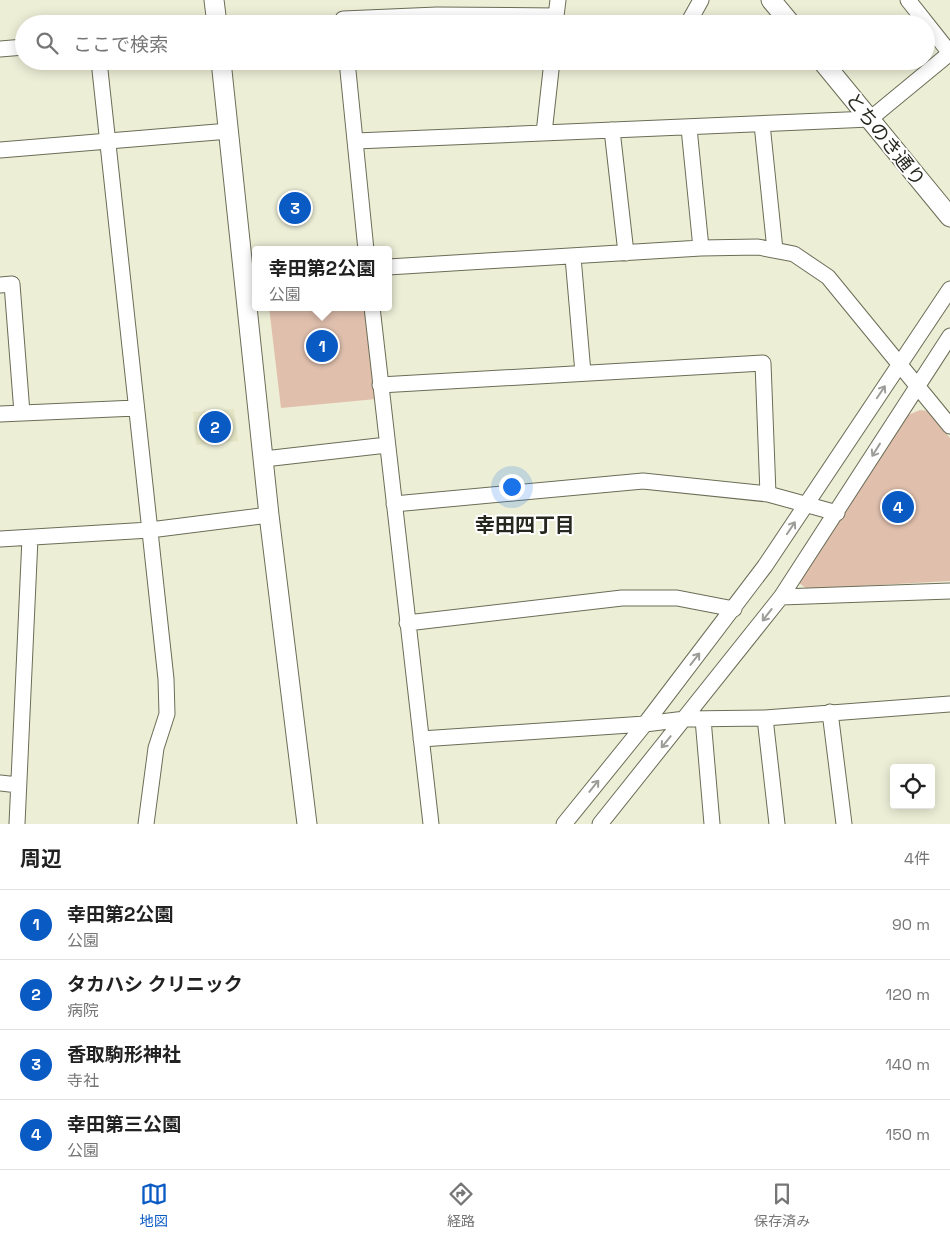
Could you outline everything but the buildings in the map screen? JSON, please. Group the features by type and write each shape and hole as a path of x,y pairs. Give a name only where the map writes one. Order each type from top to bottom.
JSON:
{"street":[{"path":"214,0 216,15"},
{"path":"556,15 558,0"},
{"path":"693,15 701,0"},
{"path":"771,0 784,15"},
{"path":"908,0 920,15"},
{"path":"935,34 950,53 935,65"},
{"path":"0,49 15,48"},
{"path":"99,70 166,678 166,714 156,748 146,824"},
{"path":"222,70 252,307"},
{"path":"348,70 366,246"},
{"path":"544,133 551,70"},
{"name":"とちのき通り","path":"829,70 950,217"},
{"path":"356,141 870,119 929,70"},
{"path":"762,124 775,250"},
{"path":"689,128 701,248"},
{"path":"612,130 626,253"},
{"path":"0,150 229,131"},
{"path":"392,267 701,248 758,248 794,254 828,277 950,426"},
{"path":"573,257 583,374"},
{"path":"0,285 12,284 22,413"},
{"path":"564,824 645,724 734,609 807,505 950,289"},
{"path":"252,311 269,515 306,824"},
{"path":"372,311 431,824"},
{"path":"600,824 781,597 950,336"},
{"path":"380,385 763,364 768,494"},
{"path":"0,414 136,408"},
{"path":"264,459 387,445"},
{"path":"394,504 644,482 768,494 837,513"},
{"path":"0,539 150,530 269,515"},
{"path":"17,824 30,538"},
{"path":"781,597 950,591"},
{"path":"407,623 622,598 677,598 734,609"},
{"path":"421,739 645,724 685,719 765,718 950,704"},
{"path":"830,712 844,824"},
{"path":"765,718 777,824"},
{"path":"703,719 712,824"},
{"path":"0,783 18,785"}],"shaded area":[{"path":"269,311 366,311 376,399 281,408"},
{"path":"234,409 238,441 196,445 193,412"},
{"path":"920,410 928,411 950,438 950,581 807,589 799,583 906,416"}],"place":[{"name":"香取駒形神社","path":"295,208"},
{"name":"幸田第2公園","path":"322,346"},
{"name":"タカハシ クリニック","path":"215,427"},
{"name":"幸田第三公園","path":"898,507"}],"district":[{"name":"幸田四丁目","path":"525,525"}]}
